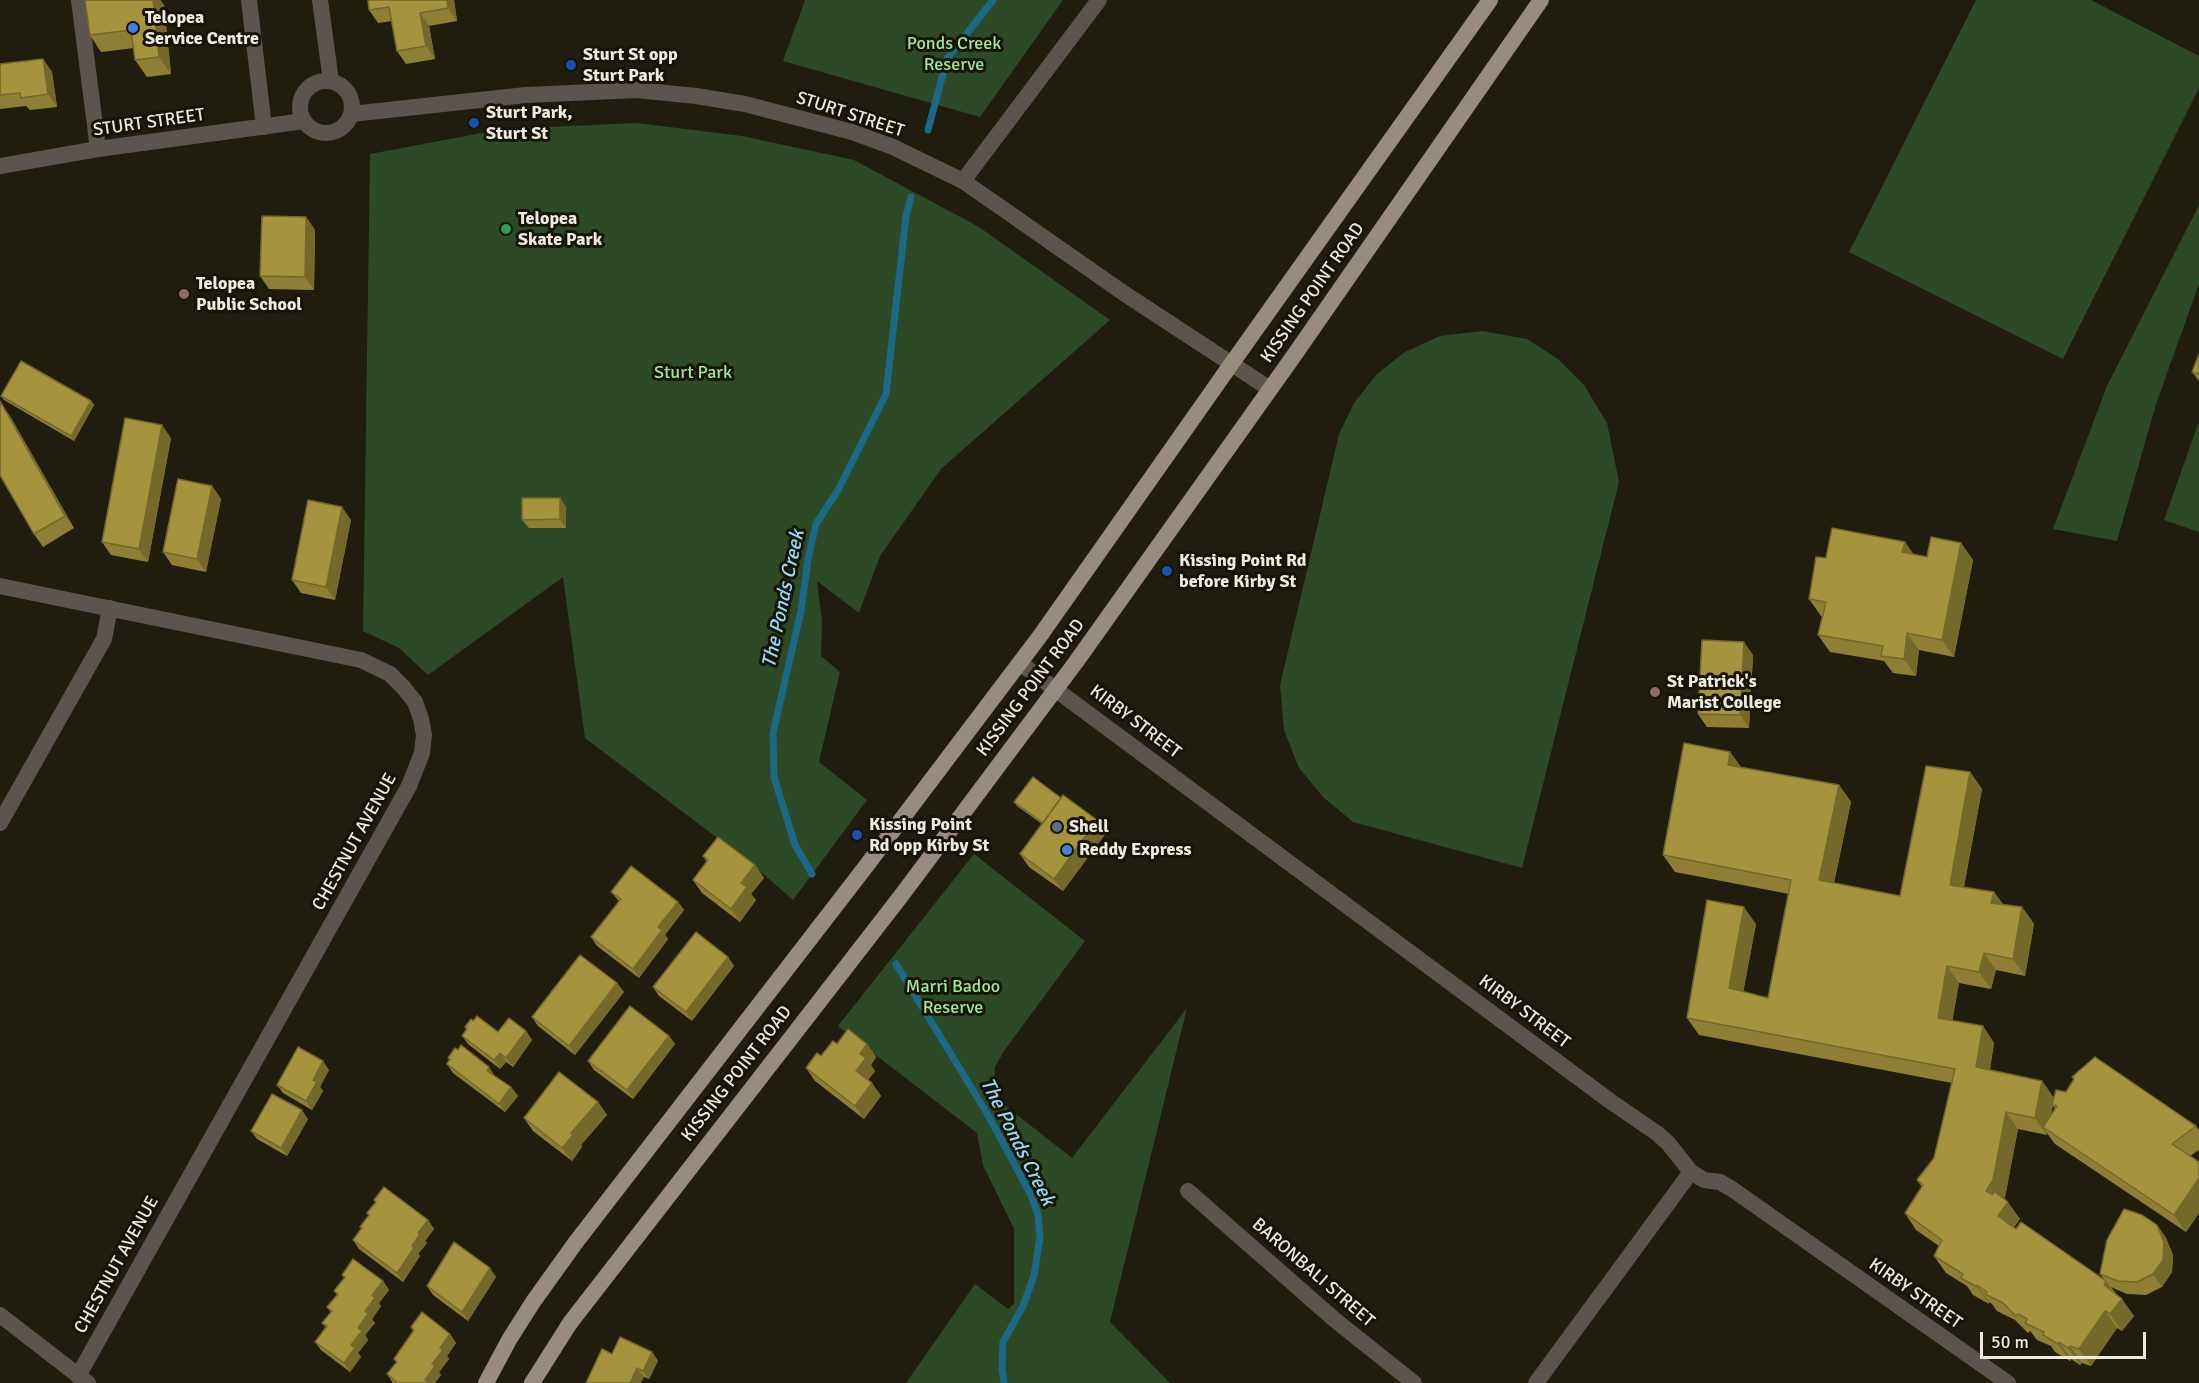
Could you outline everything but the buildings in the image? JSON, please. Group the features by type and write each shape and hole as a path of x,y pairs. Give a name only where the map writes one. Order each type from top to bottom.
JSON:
{"main road":[{"name":"KISSING POINT ROAD","path":"486,1383 533,1302 576,1242 1020,663 1490,0"},
{"name":"KISSING POINT ROAD","path":"532,1383 570,1323 900,896 1056,688 1168,534 1541,0"}],"street":[{"path":"79,0 98,149"},
{"path":"249,0 264,127"},
{"path":"320,0 331,81"},
{"path":"963,181 1099,0"},
{"path":"331,81 343,87 348,93 352,106 351,114 343,126 330,132 315,130 304,121 300,107 304,93 316,83 331,81"},
{"name":"STURT STREET","path":"351,114 483,99 579,91 638,90 696,96 768,110 852,132 893,147 963,181 1125,294 1270,389"},
{"name":"STURT STREET","path":"0,166 98,149 304,121"},
{"name":"CHESTNUT AVENUE","path":"0,586 345,656 374,666 390,674 415,702 424,735 422,753 409,786 83,1379"},
{"path":"0,823 104,639 110,608"},
{"name":"KIRBY STREET","path":"1020,663 1658,1134 1691,1172 1704,1180 1720,1182 1732,1189 2008,1383"},
{"path":"1536,1383 1691,1172"},
{"name":"BARONBALI STREET","path":"1188,1191 1335,1320 1414,1383"},
{"path":"0,1316 83,1379"}],"green space":[{"name":"Ponds Creek Reserve","path":"805,0 1063,0 980,117 783,61"},
{"path":"1976,0 2091,0 2199,56 2199,88 2063,359 1849,252"},
{"name":"Sturt Park","path":"637,123 742,136 854,160 979,227 1110,320 941,469 880,556 859,613 817,581 822,621 821,656 840,672 819,762 867,800 793,900 753,865 585,738 563,577 428,675 399,648 363,631 370,154 503,129"},
{"path":"2199,205 2199,284 2156,404 2117,541 2053,529 2107,386"},
{"path":"1482,331 1527,339 1558,359 1584,385 1607,423 1619,482 1522,868 1353,822 1323,797 1299,768 1284,730 1280,685 1339,434 1354,403 1377,374 1405,352 1440,336"},
{"path":"2199,424 2199,532 2164,520"},
{"name":"Marri Badoo Reserve","path":"974,854 1085,941 1004,1051 995,1067 993,1096 1072,1158 1187,1008 1110,1322 1170,1383 906,1383 975,1284 1008,1309 1014,1304 1014,1229 983,1165 977,1133 838,1026"}],"waterway":[{"name":"The Ponds Creek","path":"928,130 947,59 993,0"},
{"name":"The Ponds Creek","path":"812,874 795,845 774,777 773,733 801,611 808,559 816,524 838,490 886,394 906,216 911,197"},
{"name":"The Ponds Creek","path":"896,964 988,1115 1031,1195 1038,1215 1040,1237 1034,1276 1023,1306 1003,1342 1004,1383"}],"place":[{"name":"Telopea Service Centre","path":"133,28"},
{"name":"Sturt St opp Sturt Park","path":"571,65"},
{"name":"Sturt Park, Sturt St","path":"474,123"},
{"name":"Telopea Skate Park","path":"506,229"},
{"name":"Telopea Public School","path":"184,294"},
{"name":"Kissing Point Rd before Kirby St","path":"1167,571"},
{"name":"St Patrick's Marist College","path":"1655,692"},
{"name":"Shell","path":"1057,827"},
{"name":"Kissing Point Rd opp Kirby St","path":"857,835"},
{"name":"Reddy Express","path":"1067,850"}]}
